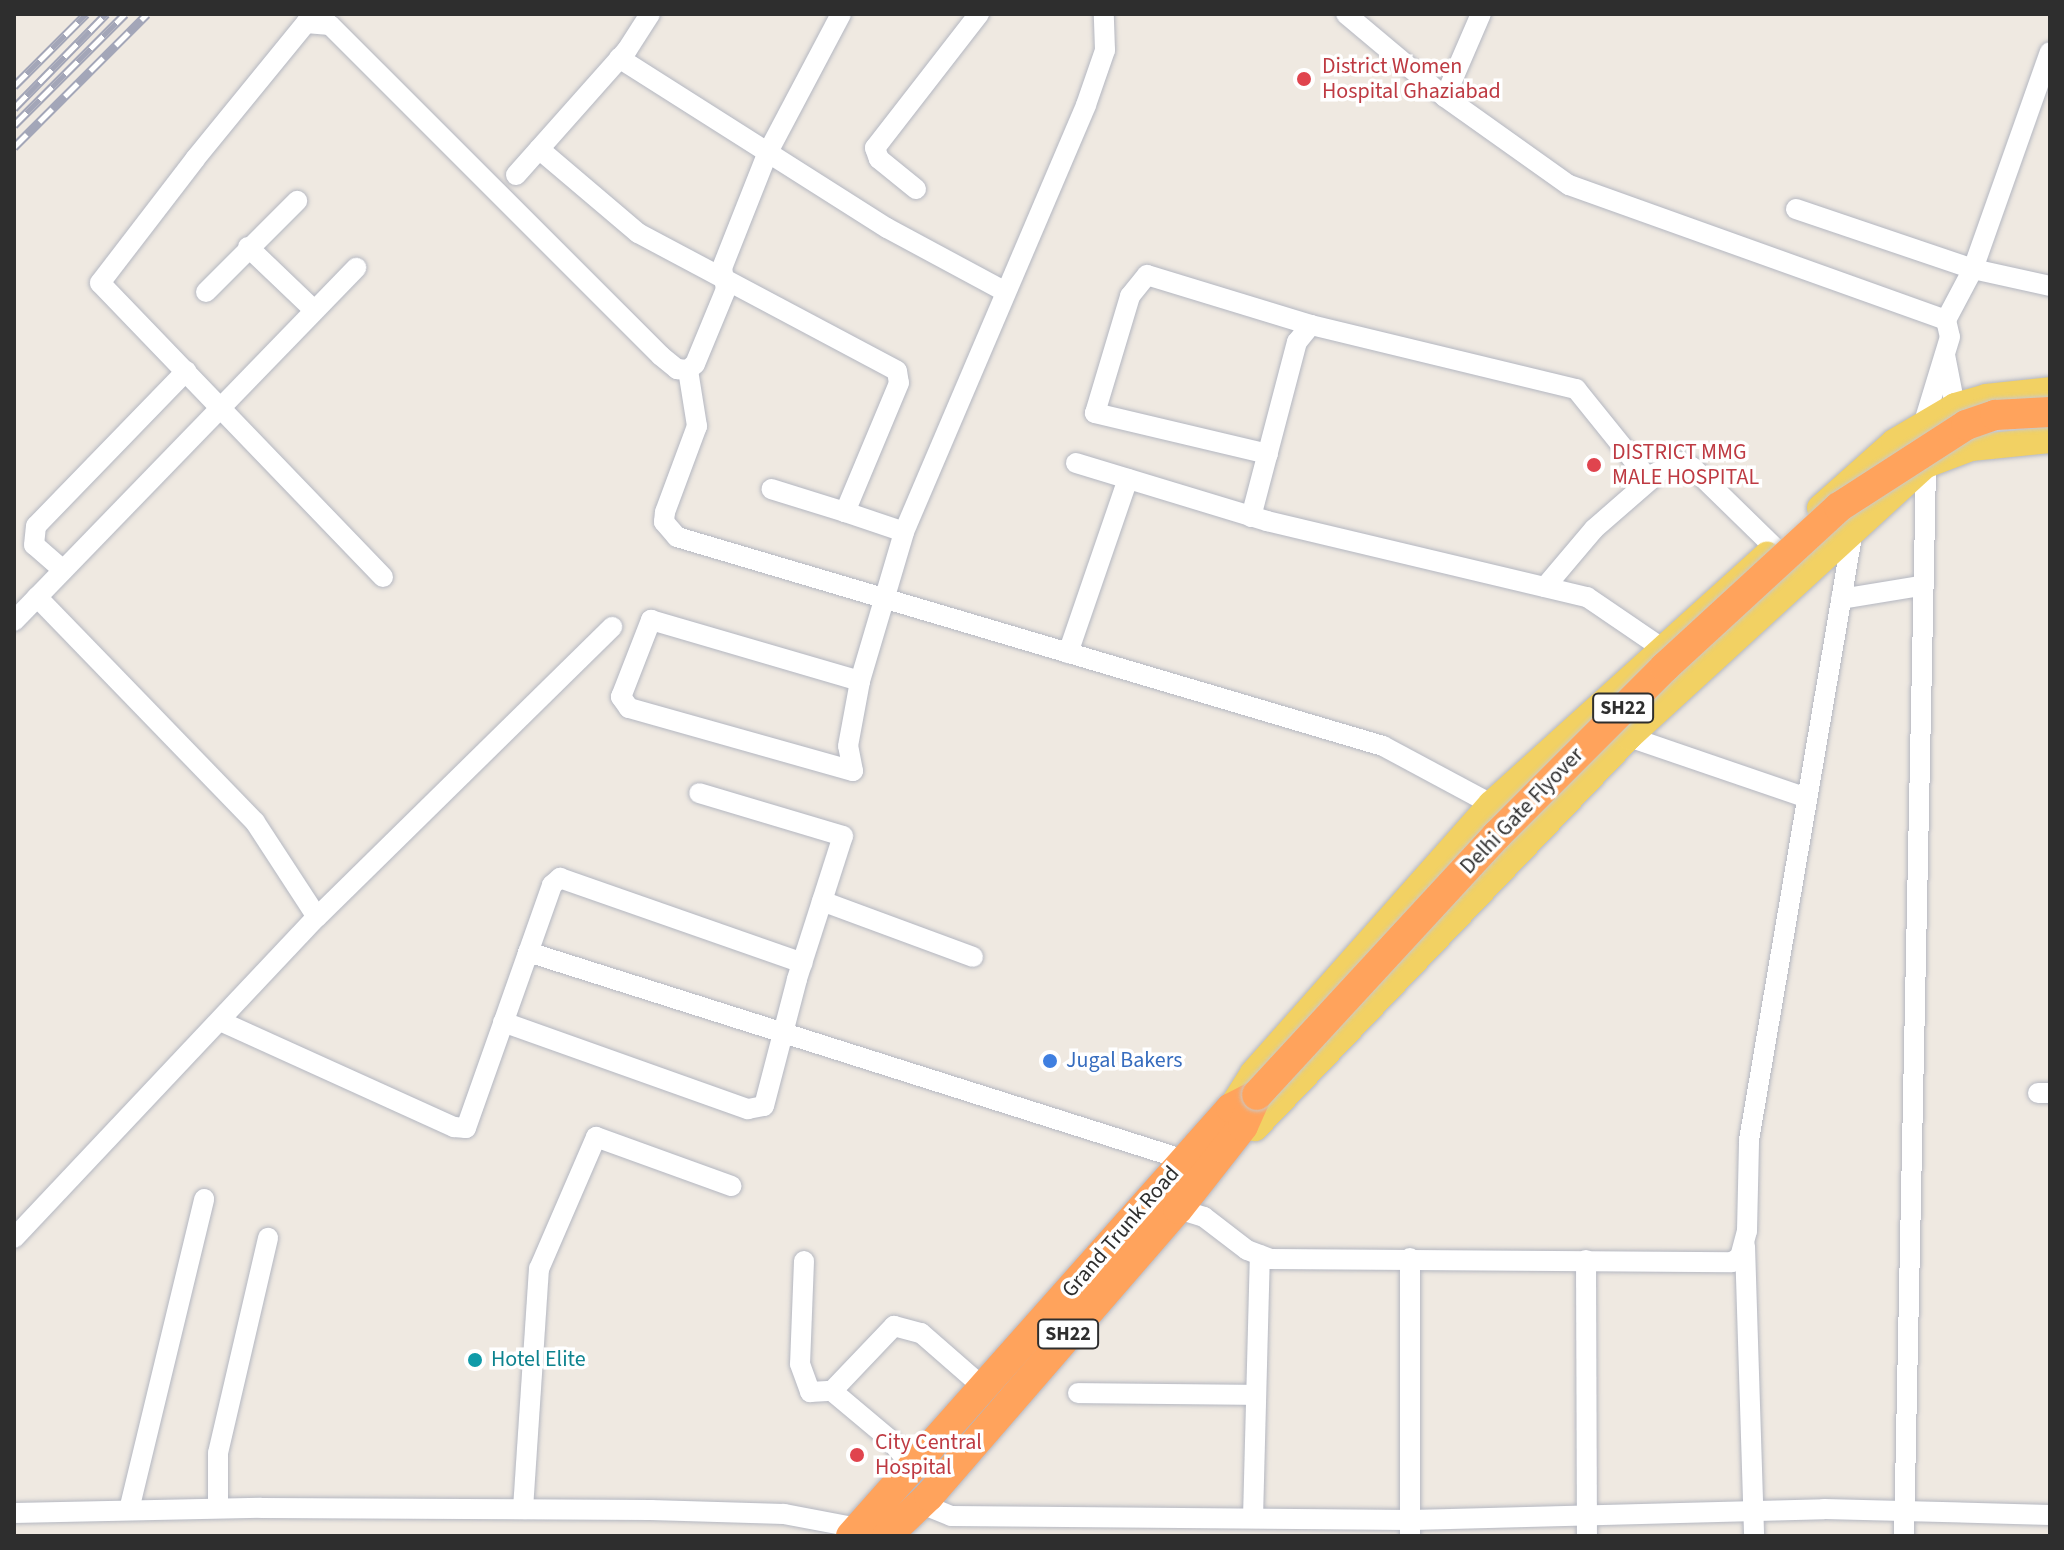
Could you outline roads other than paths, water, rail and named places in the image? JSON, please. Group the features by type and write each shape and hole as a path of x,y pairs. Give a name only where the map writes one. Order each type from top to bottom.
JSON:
{"highway":[{"name":"Delhi Gate Flyover","path":"1244,1110 1497,835 1665,667 1839,507 1966,425 1995,415 2048,415"},
{"name":"Grand Trunk Road","path":"865,1533 912,1466 948,1423 984,1388 1185,1160 1244,1110"},
{"name":"Grand Trunk Road","path":"865,1533 929,1496 1178,1209 1244,1110"}],"main road":[{"path":"1986,397 2048,415 1926,465 1853,530 1629,737 1255,1128 1244,1110 1253,1073 1491,804 1662,645 1894,442 1924,422 1955,406 1986,397"}],"street":[{"path":"516,175 619,58 650,14"},
{"path":"383,577 100,283 306,23 330,25 661,356 677,369 688,370 695,364 726,289 722,268 768,152 841,14"},
{"path":"916,189 879,159 875,148 979,14"},
{"path":"1346,14 1445,97 1536,165 1599,200 1946,320"},
{"path":"1445,97 1481,14"},
{"path":"860,681 651,620 621,697 629,708 853,771 848,746 860,681 881,601 904,532 1102,63 1099,15"},
{"path":"1924,422 1950,337 1946,320 1973,269 2050,52"},
{"path":"619,58 887,228 1006,292"},
{"path":"539,149 638,233 897,371 899,383 845,512"},
{"path":"206,292 297,201"},
{"path":"1796,209 1973,269 2050,286"},
{"path":"248,247 314,310"},
{"path":"14,621 356,268"},
{"path":"1268,454 1095,413 1130,296 1147,275 1311,325 1576,389 1647,477 1656,475"},
{"path":"1251,517 1297,342 1311,325"},
{"path":"1945,351 1955,406"},
{"path":"688,370 697,426 665,512 670,532 881,601 1383,746 1491,804"},
{"path":"63,570 34,545 36,526 186,371"},
{"path":"1545,587 1594,529 1656,475 1679,462 1692,467 1775,548"},
{"path":"1076,463 1251,517 1545,587 1601,604 1662,645 1694,677"},
{"path":"1904,1536 1920,586 1926,465"},
{"path":"1068,653 1128,479"},
{"path":"771,489 904,532"},
{"path":"1754,1536 1745,1246 1749,1140 1853,530"},
{"path":"1841,599 1920,586"},
{"path":"37,597 255,822 317,917"},
{"path":"14,1238 317,917 612,627"},
{"path":"1629,737 1807,798"},
{"path":"503,1022 757,1111 768,1100 781,1034 843,836 699,793"},
{"path":"220,1021 454,1127 466,1128 552,885 560,878 803,963"},
{"path":"822,901 973,957"},
{"path":"528,952 1185,1160"},
{"path":"523,1509 539,1269 596,1137 731,1186"},
{"path":"129,1510 204,1199"},
{"path":"1178,1209 1204,1217 1260,1255 1732,1262 1745,1246"},
{"path":"218,1508 218,1453 268,1238"},
{"path":"1253,1518 1260,1255"},
{"path":"1410,1258 1410,1528"},
{"path":"1586,1260 1587,1536"},
{"path":"804,1261 803,1380 810,1392 832,1391 888,1438 912,1466"},
{"path":"832,1391 894,1326 921,1333 984,1388"},
{"path":"1078,1393 1256,1395"},
{"path":"929,1496 929,1507 951,1516 1082,1526 1232,1527 1253,1518 1410,1528 1587,1512 1904,1509 2050,1515"},
{"path":"14,1513 218,1508 784,1514 865,1533"}],"railway":[{"path":"14,86 86,14"},
{"path":"14,108 106,14"},
{"path":"14,125 125,14"},
{"path":"14,147 147,14"}],"place":[{"name":"District Women Hospital Ghaziabad","path":"1304,79"},
{"name":"DISTRICT MMG MALE HOSPITAL","path":"1594,465"},
{"name":"Jugal Bakers","path":"1050,1061"},
{"name":"Hotel Elite","path":"475,1360"},
{"name":"City Central Hospital","path":"857,1455"}]}
